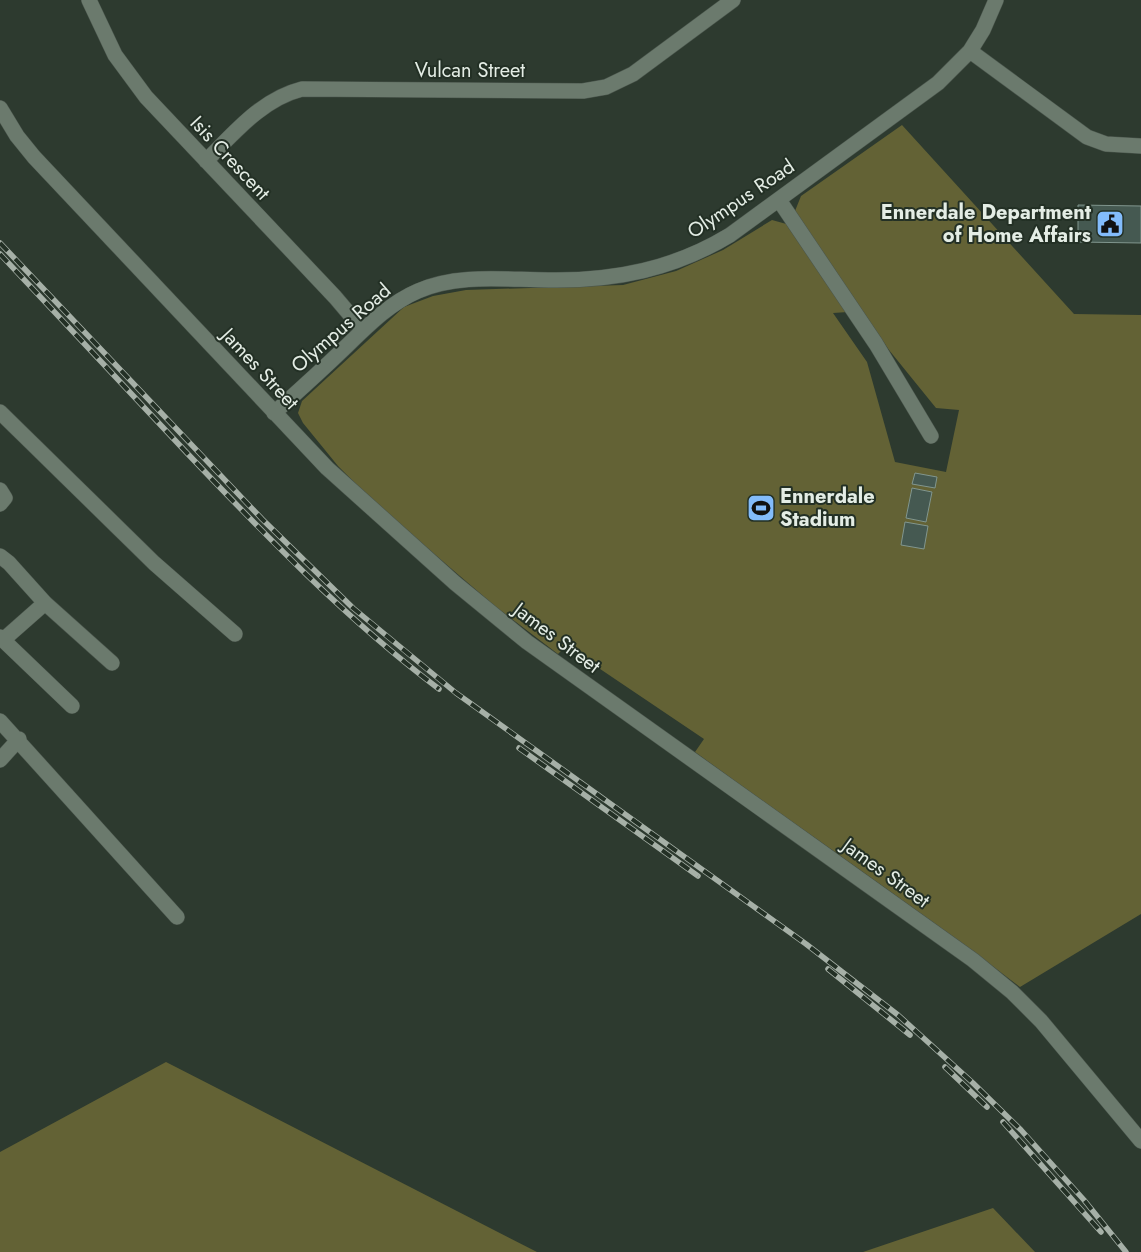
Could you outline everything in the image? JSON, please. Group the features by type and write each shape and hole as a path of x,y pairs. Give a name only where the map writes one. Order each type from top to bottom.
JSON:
{"street":[{"name":"Isis Crescent","path":"89,0 102,32 125,70 146,97 363,330"},
{"name":"Vulcan Street","path":"206,161 265,105 286,93 302,89 574,91 606,87 633,74 733,0"},
{"name":"Olympus Road","path":"274,413 363,330 400,300 420,290 462,280 597,280 655,269 709,248 780,200 938,84 970,50 983,30 996,0"},
{"path":"970,50 1087,137 1106,144 1141,146"},
{"name":"James Street","path":"0,108 16,136 34,157 274,413 366,506 455,584 527,642 974,960 1012,992 1041,1020 1141,1141"},
{"path":"780,200 876,344 931,436"},
{"path":"0,412 154,563 235,634"},
{"path":"0,490 5,498 0,504"},
{"path":"0,556 9,563 45,603 112,663"},
{"path":"45,603 2,638 72,706"},
{"path":"0,721 19,739 177,917"},
{"path":"0,760 19,739"}],"shaded area":[{"path":"902,125 1074,314 1141,315 1141,914 1020,987 940,927 695,752 704,739 566,646 558,654 496,607 376,504 338,466 303,423 298,413 302,401 404,307 433,296 466,290 623,285 676,271 723,250 772,220 790,225 848,312 833,313 867,362 895,462 946,472 959,410 936,408 889,350 795,211 801,196"},
{"path":"166,1062 537,1252 0,1252 0,1152"},
{"path":"993,1208 1035,1252 863,1252"}],"building":[{"name":"Ennerdale Department of Home Affairs","path":"1078,205 1141,206 1141,243 1078,242"},
{"path":"915,473 937,477 935,488 912,484"},
{"path":"912,488 932,492 926,522 906,518"},
{"path":"905,522 928,526 924,549 901,545"}],"railway":[{"path":"0,243 262,519 353,608 456,693 806,944 898,1015 973,1083 1021,1130 1084,1200 1126,1252"},
{"path":"0,254 246,515 371,634 439,689"},
{"path":"519,748 698,876"},
{"path":"828,969 910,1035"},
{"path":"945,1067 987,1107"},
{"path":"1003,1122 1101,1232"}],"place":[{"name":"Ennerdale Department of Home Affairs","path":"1110,224"},
{"name":"Ennerdale Stadium","path":"761,508"}]}
